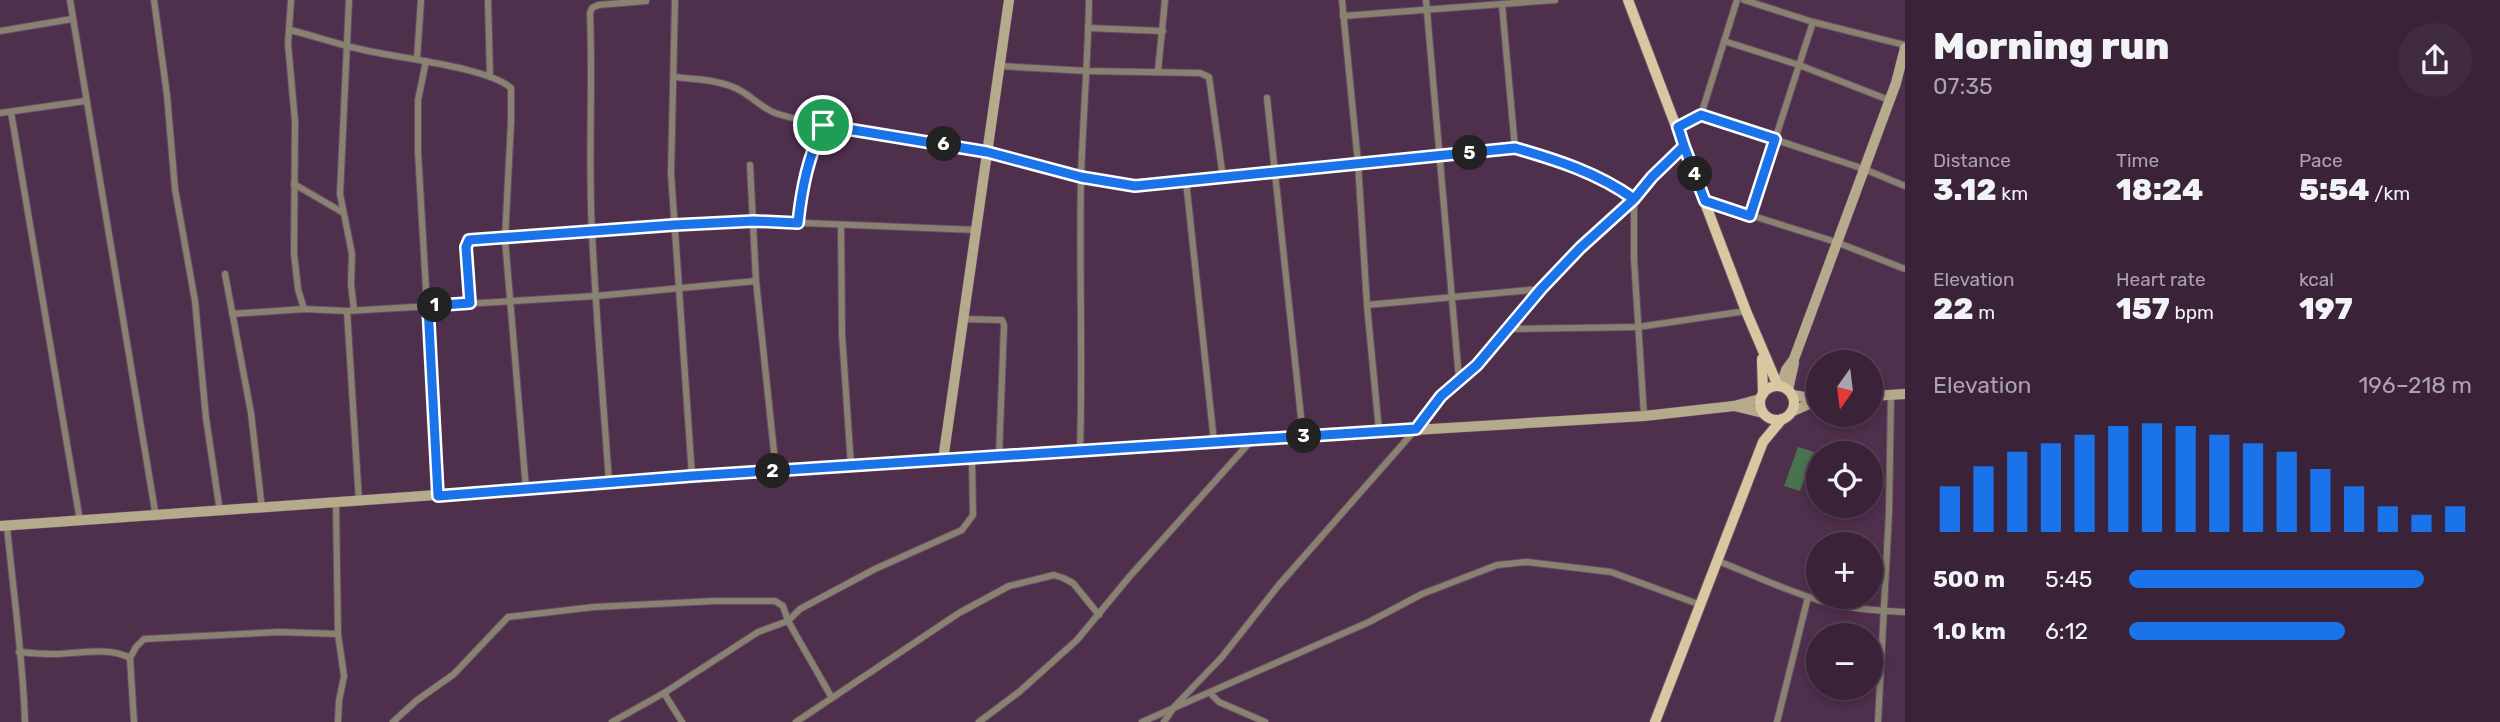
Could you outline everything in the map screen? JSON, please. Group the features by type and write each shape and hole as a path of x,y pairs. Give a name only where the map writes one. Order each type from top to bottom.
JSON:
{"main road":[{"path":"943,460 1009,0"},
{"path":"1628,0 1762,352 1793,407 1763,442"},
{"path":"1785,390 1889,100 1905,47"},
{"path":"1655,722 1763,442 1762,352"},
{"path":"3,526 972,457 1644,416 1734,407 1762,396 1767,389 1806,396"},
{"path":"1883,395 1905,394"},
{"path":"1734,407 1771,418 1787,415 1806,405"}],"street":[{"path":"70,0 156,517"},
{"path":"154,0 167,95 175,189 195,301 206,418 220,512"},
{"path":"291,0 288,44 295,121 293,253 304,309"},
{"path":"349,0 340,194 352,254 351,311 359,502"},
{"path":"417,59 421,0"},
{"path":"488,0 490,77"},
{"path":"675,0 671,173 692,476"},
{"path":"1080,451 1083,368 1081,177 1089,0"},
{"path":"1158,71 1164,0"},
{"path":"1342,0 1359,163 1367,305 1379,431"},
{"path":"1426,0 1459,379"},
{"path":"1343,16 1555,0"},
{"path":"1678,127 1701,115 1737,0"},
{"path":"1744,0 1905,47"},
{"path":"609,482 592,232 590,168 593,103 590,13 592,8 598,5 646,1"},
{"path":"1502,5 1515,148"},
{"path":"0,31 72,19"},
{"path":"1750,216 1814,22"},
{"path":"1088,28 1163,32"},
{"path":"290,30 346,47 417,59 490,77 507,85 512,93 505,239 526,489"},
{"path":"1724,41 1799,65 1889,100"},
{"path":"426,61 418,100 418,152 438,496"},
{"path":"999,66 1087,71 1158,71 1200,73 1209,76 1223,178"},
{"path":"674,77 706,79 728,86 742,91 762,107 775,113 823,125 987,152 1081,177 1135,186 1515,148 1562,161 1614,184 1634,199"},
{"path":"1267,98 1303,436"},
{"path":"0,113 85,101"},
{"path":"11,112 80,521"},
{"path":"1701,115 1905,186"},
{"path":"798,223 802,185 809,155 823,125"},
{"path":"1164,722 1222,657 1278,586 1416,429 1441,396 1477,365 1541,289 1580,248 1634,199 1684,146"},
{"path":"750,165 756,281 776,471"},
{"path":"1186,181 1214,442"},
{"path":"294,184 342,212"},
{"path":"1634,199 1644,416"},
{"path":"1705,201 1836,242 1905,269"},
{"path":"470,303 466,243 473,239 754,221 976,230"},
{"path":"841,225 842,334 851,466"},
{"path":"225,274 251,412 262,509"},
{"path":"232,314 304,309 351,311 596,296 756,281"},
{"path":"1367,305 1541,289"},
{"path":"1508,329 1638,327 1746,311"},
{"path":"963,319 1002,320 999,456"},
{"path":"1878,722 1891,395"},
{"path":"979,722 1019,692 1077,640 1130,576 1253,439"},
{"path":"612,722 664,693 758,632 788,621 800,609 875,569 962,530 973,515 972,457"},
{"path":"336,503 338,634 344,677 338,722"},
{"path":"3,526 24,673 26,722"},
{"path":"1142,722 1211,694 1369,622 1422,594 1486,569 1515,561 1611,572 1701,605"},
{"path":"1718,561 1806,596"},
{"path":"796,722 959,613 1009,586 1054,575 1073,583 1099,615"},
{"path":"393,722 416,701 454,674 508,617 594,607 775,601 783,606 788,621 832,698"},
{"path":"1777,722 1806,605"},
{"path":"1858,609 1905,612"},
{"path":"134,722 130,659 144,639 280,632 338,634"},
{"path":"19,652 110,652 121,653 130,659"},
{"path":"664,693 682,722"},
{"path":"1211,694 1219,702 1265,722"}],"green space":[{"path":"1798,447 1806,450 1806,474 1800,491 1784,486"}],"route":[{"path":"823,125 809,155 802,185 798,223 754,221 674,225 469,240 466,247 470,303 428,306 438,496 692,476 1416,429 1441,396 1477,365 1541,289 1580,248 1634,199 1684,146 1705,201 1750,216 1775,139 1701,115 1678,127 1684,146 1652,177 1634,199 1614,184 1590,173 1562,161 1515,148 1135,186 1106,183 987,152 823,125"}]}
